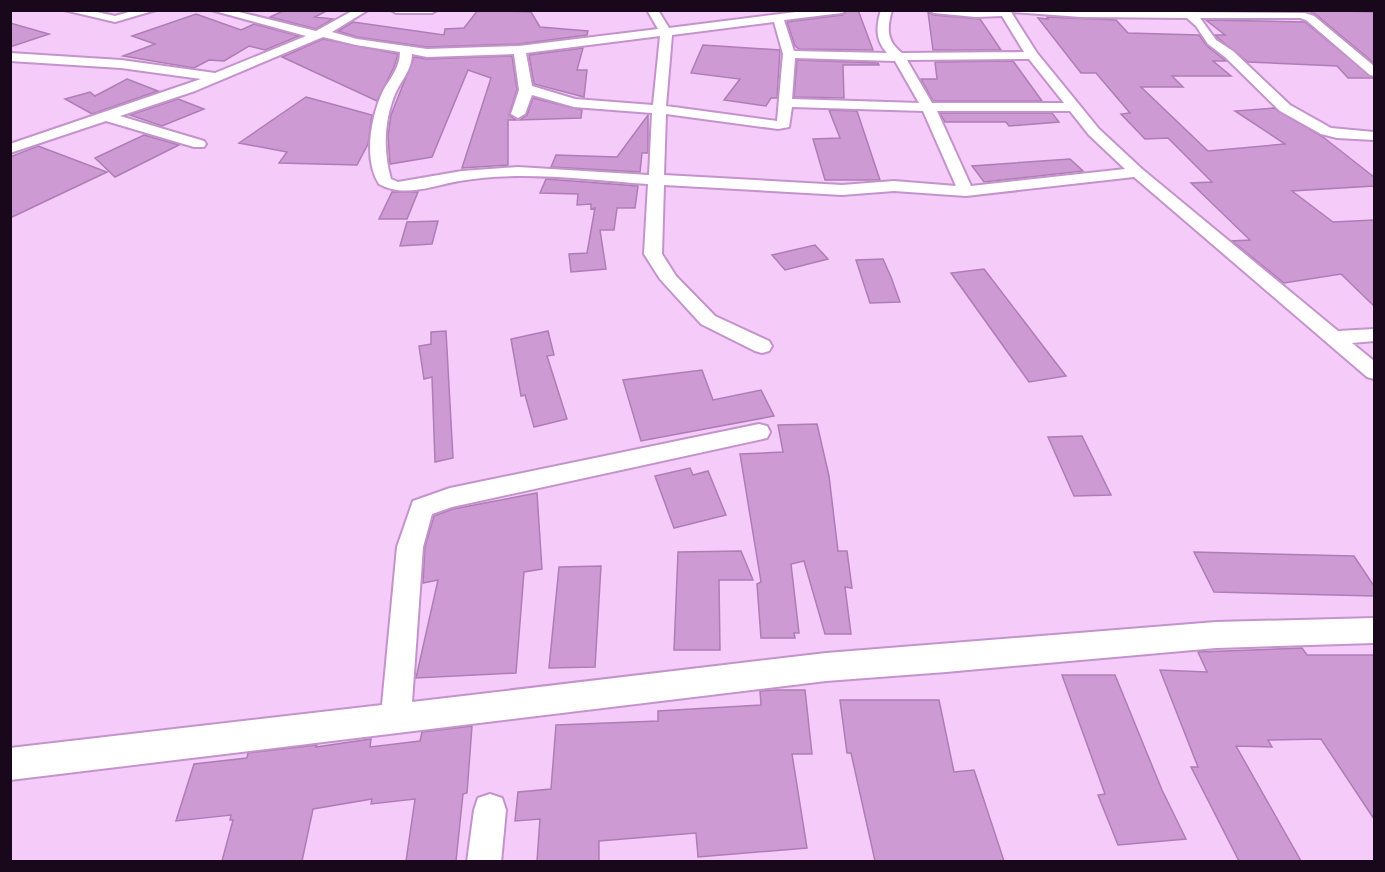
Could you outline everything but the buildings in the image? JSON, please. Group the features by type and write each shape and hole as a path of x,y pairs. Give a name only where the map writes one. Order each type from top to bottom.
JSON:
{"street":[{"path":"69,10 115,19 151,10"},
{"path":"216,10 320,34 427,53 519,50 842,10"},
{"path":"10,149 155,101 217,77 320,34 363,10"},
{"path":"396,10 432,10"},
{"path":"652,10 666,33 658,109 653,254 669,279 708,320 762,346"},
{"path":"887,10 882,33 889,49 899,57 928,107 966,191"},
{"path":"934,10 976,14 1008,11 1081,14 1297,13 1310,18 1374,72"},
{"path":"1008,11 1032,55 1094,132 1137,172 1374,372"},
{"path":"1188,12 1200,24 1212,42 1229,54 1285,108 1326,131 1337,134 1374,136"},
{"path":"527,89 574,103 658,109 783,124 789,54 778,18"},
{"path":"518,114 526,102 527,89 519,50"},
{"path":"406,51 403,74 390,92 378,127 384,181 395,187 419,185 462,176 518,172 842,190 894,186 966,191 1137,172"},
{"path":"789,54 899,57 1032,55"},
{"path":"10,57 121,64 217,77"},
{"path":"784,103 928,107 1072,107"},
{"path":"104,116 199,144"},
{"path":"1336,338 1374,335"},
{"path":"396,719 410,548 422,508 450,498 759,432"},
{"path":"10,764 826,667 946,659 1216,635 1374,631"},
{"path":"484,861 490,810"}]}
